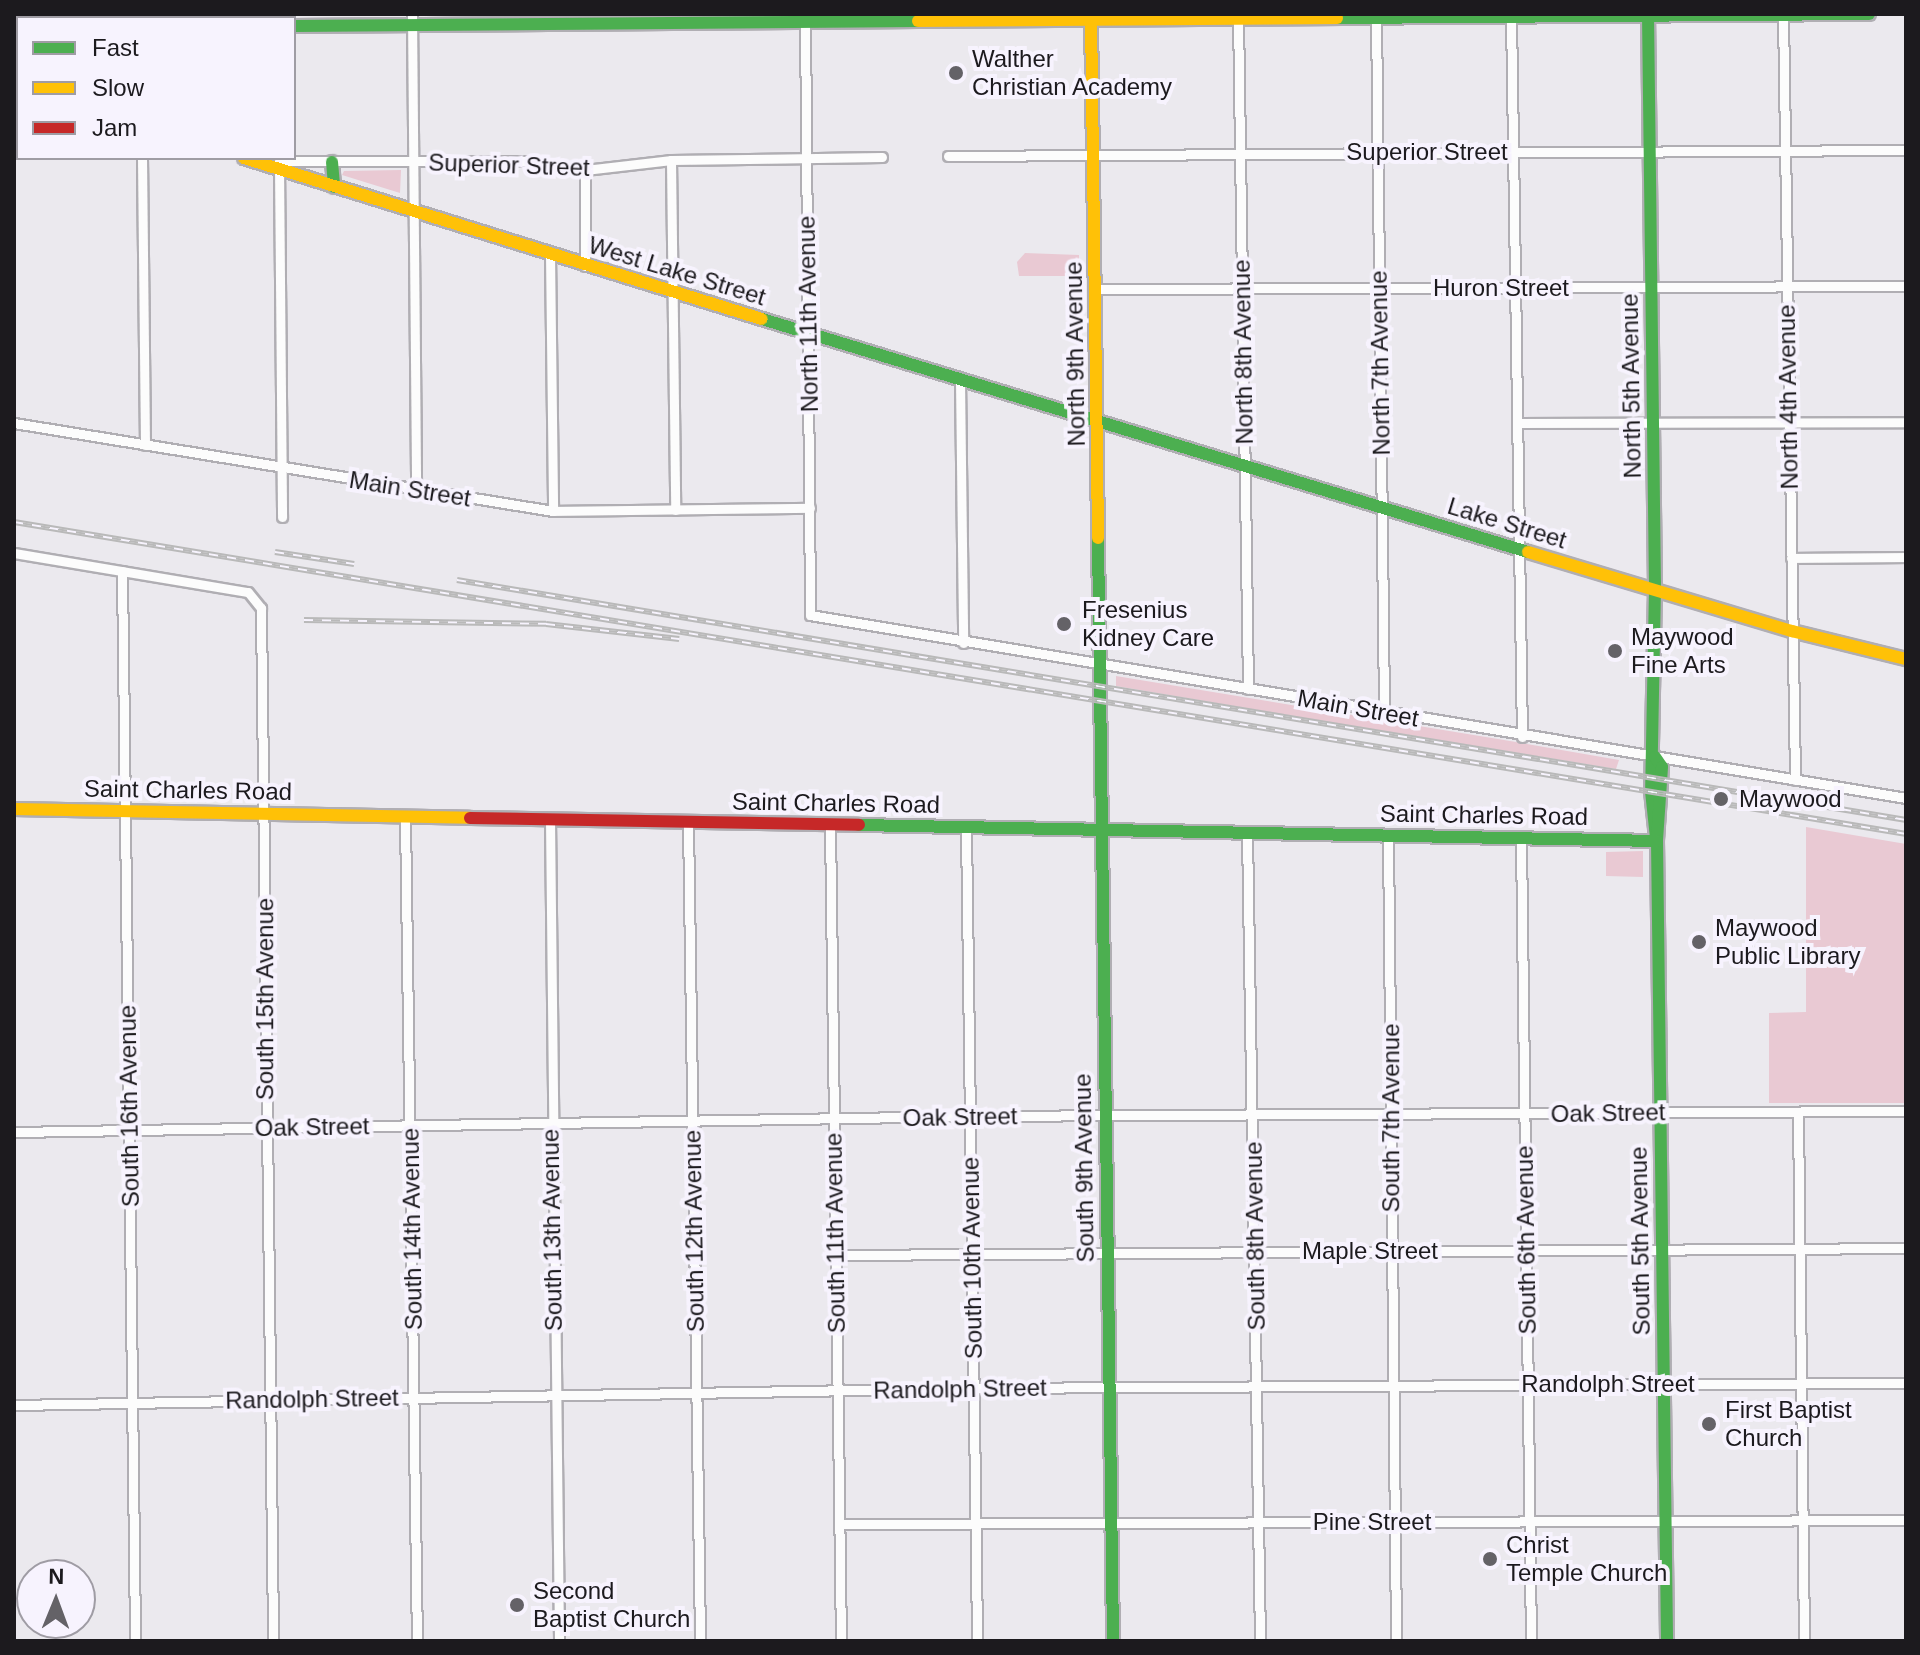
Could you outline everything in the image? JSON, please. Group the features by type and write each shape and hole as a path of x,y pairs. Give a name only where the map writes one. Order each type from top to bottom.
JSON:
{"main road":[{"name":"North 5th Avenue","path":"1648,14 1655,757 1662,767 1656,785"},
{"path":"296,26 412,20 670,18 1869,14"},
{"name":"North 9th Avenue","path":"1091,16 1101,695"},
{"name":"West Lake Street","path":"258,160 279,163 334,187 585,266 1098,423"},
{"path":"332,162 334,187"},
{"name":"Lake Street","path":"1098,423 1792,631 1906,659"},
{"name":"South 9th Avenue","path":"1101,695 1113,1641"},
{"name":"South 5th Avenue","path":"1656,785 1667,1641"},
{"name":"Saint Charles Road","path":"14,809 1657,841"}],"street":[{"path":"1511,14 1522,737"},
{"name":"North 4th Avenue","path":"1783,14 1795,780"},
{"name":"North 8th Avenue","path":"1238,15 1248,689"},
{"name":"North 7th Avenue","path":"1376,15 1384,713"},
{"name":"North 11th Avenue","path":"805,18 810,615"},
{"path":"412,20 416,491"},
{"name":"Superior Street","path":"948,156 1906,150"},
{"name":"Superior Street","path":"279,163 526,161 585,170 671,160 882,157"},
{"path":"142,160 145,445"},
{"path":"671,160 675,510"},
{"path":"279,163 282,517"},
{"path":"585,170 585,266"},
{"path":"550,254 553,511"},
{"name":"Huron Street","path":"1096,289 1906,286"},
{"path":"960,380 963,643"},
{"path":"1517,423 1906,422"},
{"name":"Main Street","path":"14,423 553,511 810,508"},
{"path":"14,553 122,571"},
{"path":"1791,558 1906,557"},
{"name":"South 15th Avenue","path":"122,571 257,597 264,814 273,1641"},
{"name":"South 16th Avenue","path":"122,571 135,1641"},
{"name":"Main Street","path":"810,615 1522,737 1906,798"},
{"name":"South 14th Avenue","path":"405,817 417,1641"},
{"name":"South 13th Avenue","path":"550,820 550,1123 559,1641"},
{"name":"South 12th Avenue","path":"688,821 700,1641"},
{"name":"South 11th Avenue","path":"830,825 841,1641"},
{"name":"South 10th Avenue","path":"966,828 977,1641"},
{"name":"South 8th Avenue","path":"1247,831 1254,1114 1260,1641"},
{"name":"South 7th Avenue","path":"1388,835 1396,1641"},
{"name":"South 6th Avenue","path":"1521,838 1531,1641"},
{"name":"Oak Street","path":"14,1132 970,1116 1906,1111"},
{"path":"1798,1112 1804,1641"},
{"name":"Maple Street","path":"835,1255 1906,1248"},
{"name":"Randolph Street","path":"14,1405 973,1388 1906,1383"},
{"name":"Pine Street","path":"839,1524 1906,1520"}],"shaded area":[{"path":"401,170 400,193 342,175 344,171"},
{"path":"1025,253 1079,255 1079,276 1019,276 1017,262"},
{"path":"1116,676 1619,760 1616,769 1310,719 1116,686"},
{"path":"1806,827 1906,844 1906,1103 1769,1103 1769,1013 1806,1012"},
{"path":"1643,851 1643,877 1606,876 1606,852"}],"railway":[{"path":"14,522 1906,834"},
{"path":"275,552 354,564"},
{"path":"457,580 1906,820"},
{"path":"304,620 546,624 679,639"}],"traffic: fast":[{"path":"1648,14 1655,589 1651,791 1656,838"},
{"path":"1337,18 1869,14"},
{"path":"296,26 918,21"},
{"path":"332,162 334,187"},
{"path":"762,319 1528,552"},
{"path":"1098,538 1113,1641"},
{"path":"1655,757 1662,767 1657,841 1667,1641"},
{"path":"859,825 1657,841"}],"traffic: slow":[{"path":"1091,14 1098,538"},
{"path":"918,21 1337,18"},
{"path":"250,160 762,319"},
{"path":"1528,552 1792,631 1906,659"},
{"path":"14,809 470,818"}],"traffic: jam":[{"path":"470,818 859,825"}],"place":[{"name":"Walther Christian Academy","path":"956,73"},
{"name":"Fresenius Kidney Care","path":"1064,624"},
{"name":"Maywood Fine Arts","path":"1615,651"},
{"name":"Maywood","path":"1721,799"},
{"name":"Maywood Public Library","path":"1699,942"},
{"name":"First Baptist Church","path":"1709,1424"},
{"name":"Christ Temple Church","path":"1490,1559"},
{"name":"Second Baptist Church","path":"517,1605"}]}
